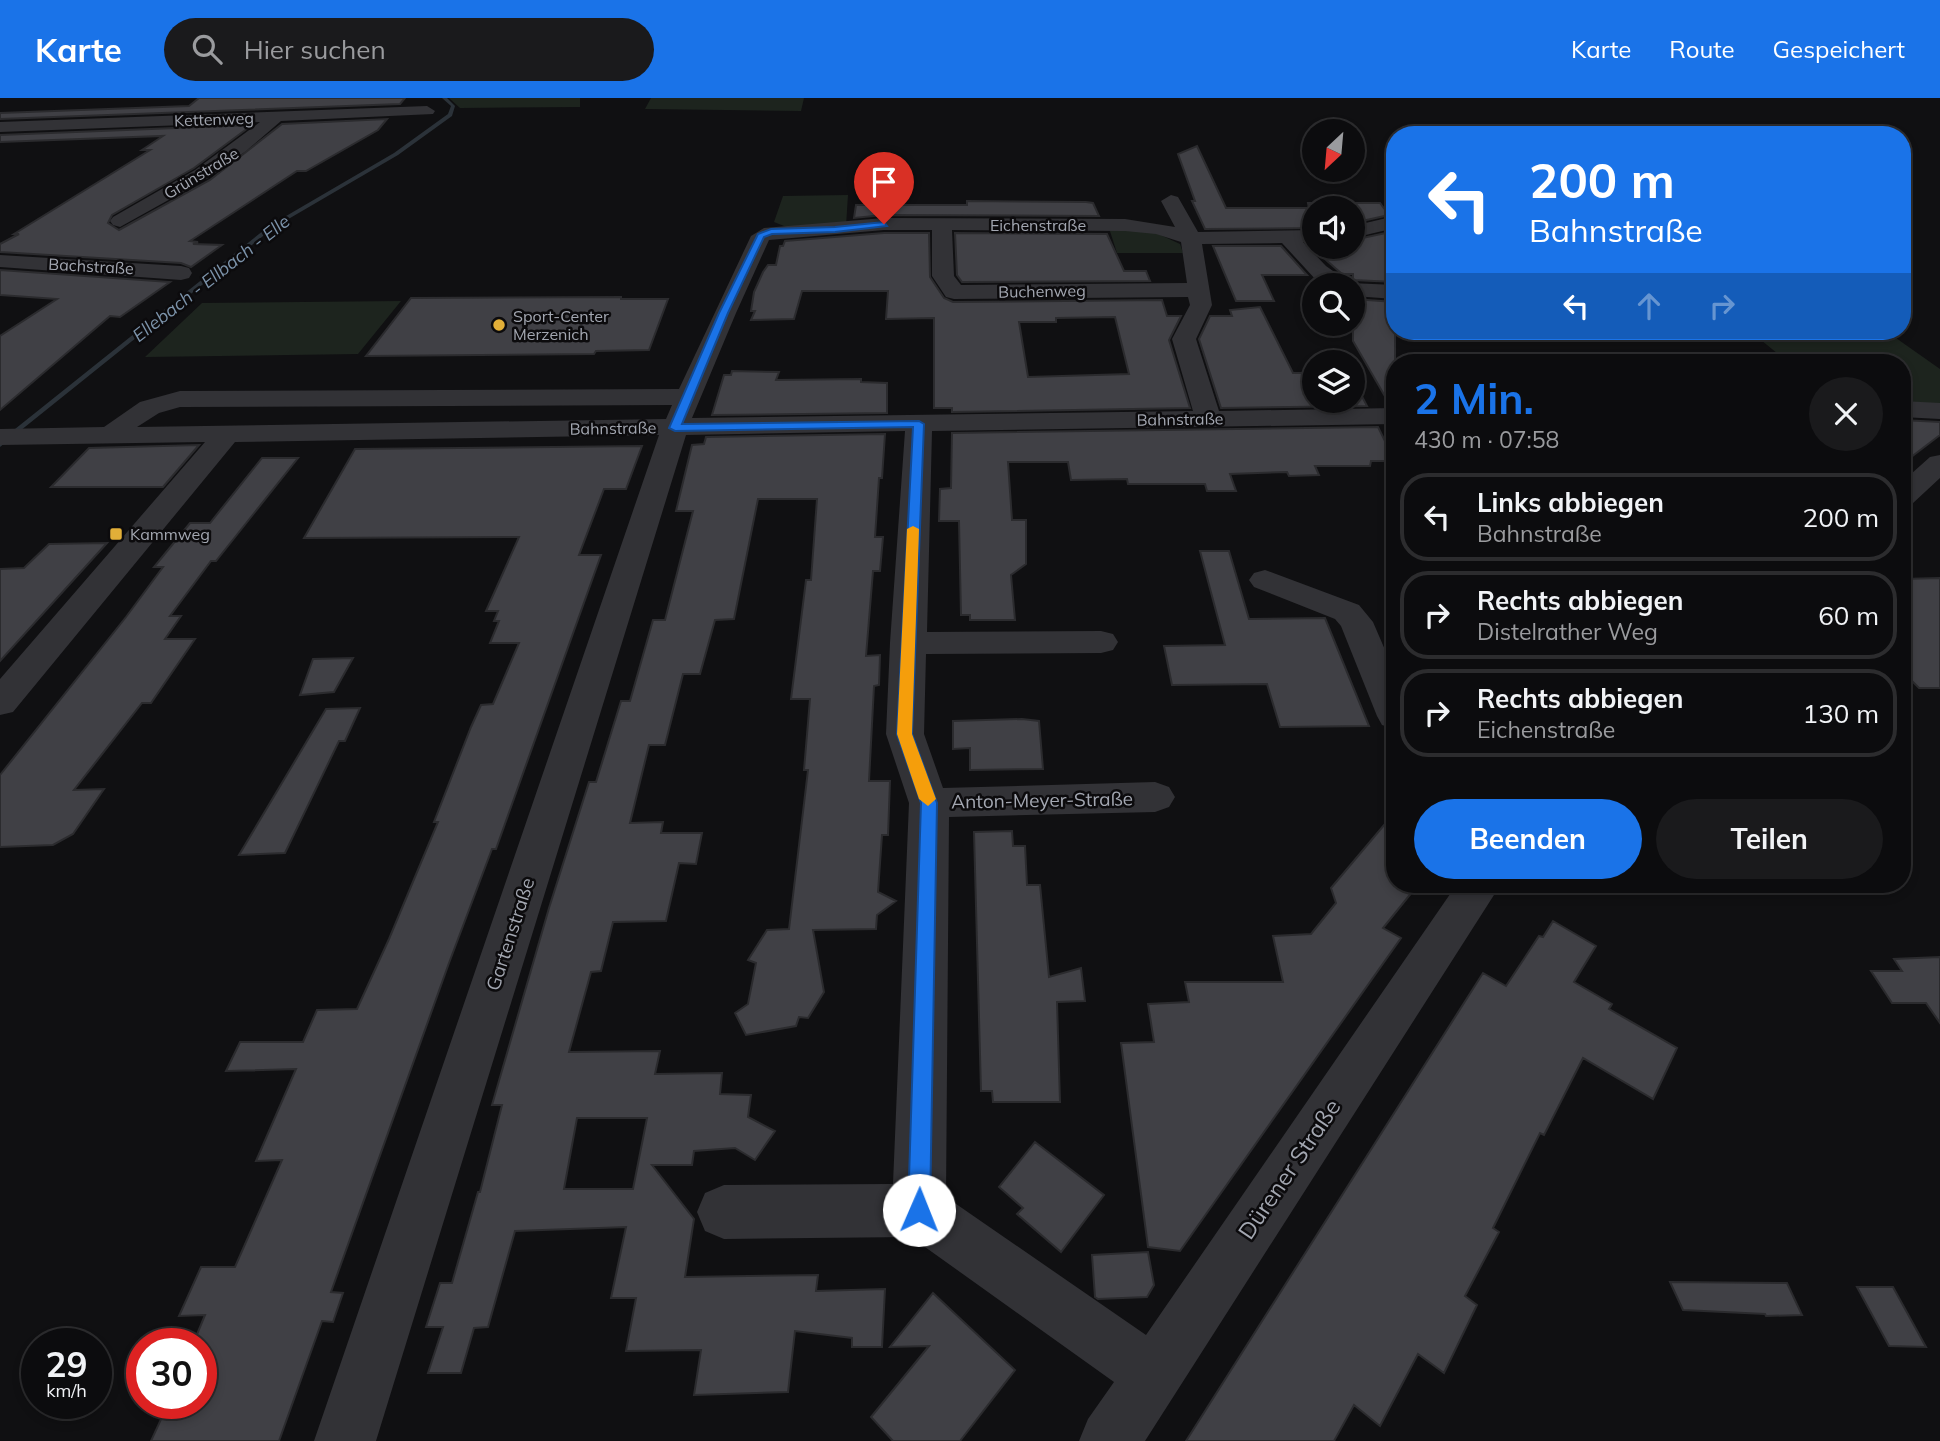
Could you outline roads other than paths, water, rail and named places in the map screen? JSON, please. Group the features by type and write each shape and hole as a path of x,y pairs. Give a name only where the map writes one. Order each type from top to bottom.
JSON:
{"street":[{"name":"Kettenweg","path":"0,127 427,111"},
{"name":"Grünstraße","path":"120,221 229,158 276,117"},
{"path":"1171,201 1191,238 1201,304 1184,339 1208,418"},
{"name":"Eichenstraße","path":"761,236 771,232 835,230 884,224 1125,225 1158,228 1191,238 1302,236"},
{"path":"1365,229 1386,224"},
{"name":"Buchenweg","path":"942,226 943,276 954,292 1198,290"},
{"name":"Gartenstraße","path":"345,1441 682,412 724,313 761,236"},
{"path":"1288,237 1320,273"},
{"name":"Bachstraße","path":"0,261 181,273"},
{"path":"1365,290 1386,291"},
{"path":"110,436 139,410 156,403 180,399 682,412"},
{"path":"1911,409 1940,411"},
{"name":"Bahnstraße","path":"0,437 228,434 682,412 919,424 1386,416"},
{"name":"Anton-Meyer-Straße","path":"919,424 907,643 905,734 929,803 919,1210"},
{"path":"0,703 228,434"},
{"path":"1911,490 1940,463"},
{"path":"1265,579 1347,612 1356,622 1386,694"},
{"path":"907,643 1101,642"},
{"name":"Anton-Meyer-Straße","path":"929,803 1156,797"},
{"name":"Dürener Straße","path":"1110,1441 1468,893"},
{"path":"723,1212 919,1210 1152,1374"}],"waterway":[{"name":"Ellebach - Ellbach - Elle","path":"0,445 271,227 396,154 450,115 453,106 444,98"}],"place":[{"name":"Sport-Center Merzenich","path":"499,325"},
{"name":"Kammweg","path":"116,534"}]}
